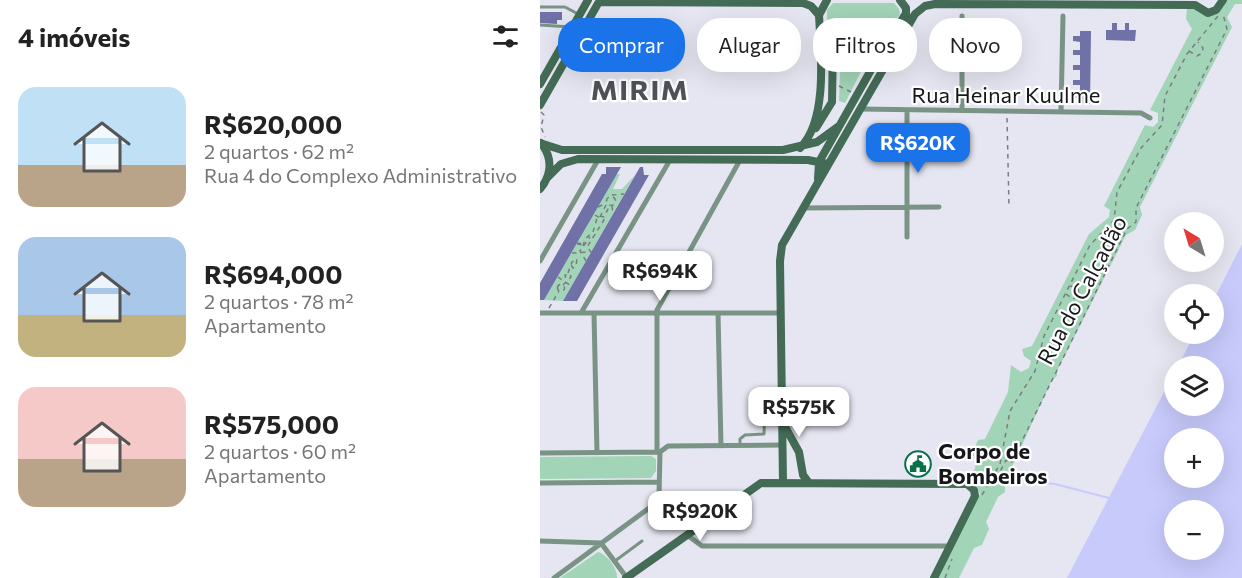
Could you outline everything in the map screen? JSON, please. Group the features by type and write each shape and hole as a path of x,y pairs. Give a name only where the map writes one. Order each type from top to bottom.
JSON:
{"street":[{"path":"578,18 588,0"},
{"path":"819,18 827,0"},
{"path":"900,0 906,8 905,18"},
{"path":"913,18 919,10 935,4 1171,3 1195,5 1208,13 1222,0"},
{"path":"540,105 600,1 803,3 811,6 819,15"},
{"path":"962,16 963,110"},
{"path":"1061,111 1063,16"},
{"path":"540,84 558,52"},
{"path":"814,130 819,106 819,72"},
{"path":"797,148 814,130 832,102 833,72"},
{"path":"818,181 819,162 870,72"},
{"path":"783,483 782,245 881,72"},
{"name":"Rua Heinar Kuulme","path":"860,109 1141,113 1150,118"},
{"path":"907,111 907,237"},
{"path":"540,143 562,150 797,148 817,142 839,126"},
{"path":"540,143 549,159 547,178"},
{"path":"540,261 598,160"},
{"path":"582,313 670,160"},
{"path":"540,189 553,170 565,162 740,160 828,164"},
{"path":"554,578 656,503 659,452 656,313 740,160"},
{"path":"802,208 939,207"},
{"path":"594,313 597,453"},
{"path":"718,313 721,446"},
{"path":"540,314 781,313"},
{"path":"783,421 799,454 803,474 809,483"},
{"path":"540,453 659,452 668,446 782,445 799,454"},
{"path":"782,459 799,454"},
{"path":"798,483 803,474"},
{"path":"540,483 659,482"},
{"path":"602,543 627,578 761,483 963,483 972,487 978,497 952,550 934,578"},
{"path":"687,535 702,546 952,550"},
{"path":"540,541 602,543"}],"lane":[{"path":"540,7 565,7 580,15"},
{"path":"540,25 558,25"},
{"path":"740,446 740,439 745,435 764,434 765,408"},
{"path":"615,561 642,541"}],"path":[{"path":"978,497 989,484 1001,462 1013,403 1035,371 1044,336 1092,242 1114,220 1117,192 1141,148 1162,125 1165,96 1189,50 1218,6"},
{"name":"Rua do Calçadão","path":"989,484 992,487 997,481 1006,460 1011,463 1126,229 1136,222 1136,208 1227,29 1218,6"},
{"path":"1189,50 1197,56 1202,53 1203,48 1197,41"},
{"path":"833,83 857,94"},
{"path":"1007,111 1009,207"},
{"path":"611,195 624,194"},
{"path":"585,246 586,238 591,236 599,217 615,197 611,195"},
{"path":"611,195 609,205 613,214"},
{"path":"598,207 609,205"},
{"path":"580,251 604,220 594,214"},
{"path":"572,252 591,252 585,246 577,243"},
{"path":"580,251 586,261"},
{"path":"549,313 550,305 559,291 564,289 564,276 573,262 582,254"},
{"path":"568,260 573,262 577,260 577,265"},
{"path":"573,262 573,268 577,265 582,267"},
{"path":"565,280 571,278 568,273"},
{"path":"558,277 571,286"},
{"path":"559,291 558,286 563,285"},
{"path":"1066,293 1073,299 1079,295 1078,288 1070,286"},
{"path":"972,487 982,480 989,484"},
{"path":"945,578 952,563 952,550"}],"green space":[{"path":"1225,0 1242,0 1242,4 1235,4 1227,17 1232,27 1140,207 1142,215 1135,230 1126,235 1057,371 1057,376 1052,380 1005,482 1005,492 998,497 986,522 989,529 982,545 974,548 959,578 937,578 980,494 975,482 965,477 975,469 976,460 972,454 978,440 985,439 1008,392 1011,365 1021,372 1029,368 1031,361 1024,356 1022,349 1032,346 1089,234 1109,217 1110,210 1104,206 1145,125 1153,127 1158,122 1158,113 1150,110 1192,29 1186,19 1187,9 1196,9 1210,16 1218,12"},
{"path":"833,3 894,3 900,14 897,18 827,18 827,10"},
{"path":"840,72 861,72 845,103 839,101"},
{"path":"616,174 620,174 613,189 622,189 635,175 563,301 544,300"},
{"path":"651,456 656,459 656,471 651,478 540,479 540,457"},
{"path":"598,552 611,562 616,570 617,578 560,578"}],"water":[{"path":"1242,244 1242,578 1067,578 1164,392 1164,416 1224,416 1224,356 1183,356 1189,344 1224,344 1224,284 1222,284"}],"building":[{"path":"540,12 562,12 562,18 558,18 557,24 540,23"},
{"path":"1112,23 1117,23 1117,30 1125,30 1125,23 1129,23 1129,30 1136,30 1135,41 1106,40 1106,30 1112,30"},
{"path":"1080,31 1091,31 1090,104 1080,103 1080,98 1072,98 1072,93 1080,93 1080,85 1073,85 1073,80 1080,80 1080,70 1073,70 1073,65 1080,65 1080,55 1073,55 1073,50 1080,50 1080,42 1073,41 1073,36 1080,36"},
{"path":"606,167 621,167 544,300 540,300 540,283 602,174 606,174"},
{"path":"640,167 643,167 644,175 649,175 577,301 563,301"}],"waterway":[{"path":"1008,479 1055,484 1109,498"}],"place":[{"name":"Corpo de Bombeiros","path":"918,464"}],"district":[{"name":"MIRIM","path":"640,90"}]}
